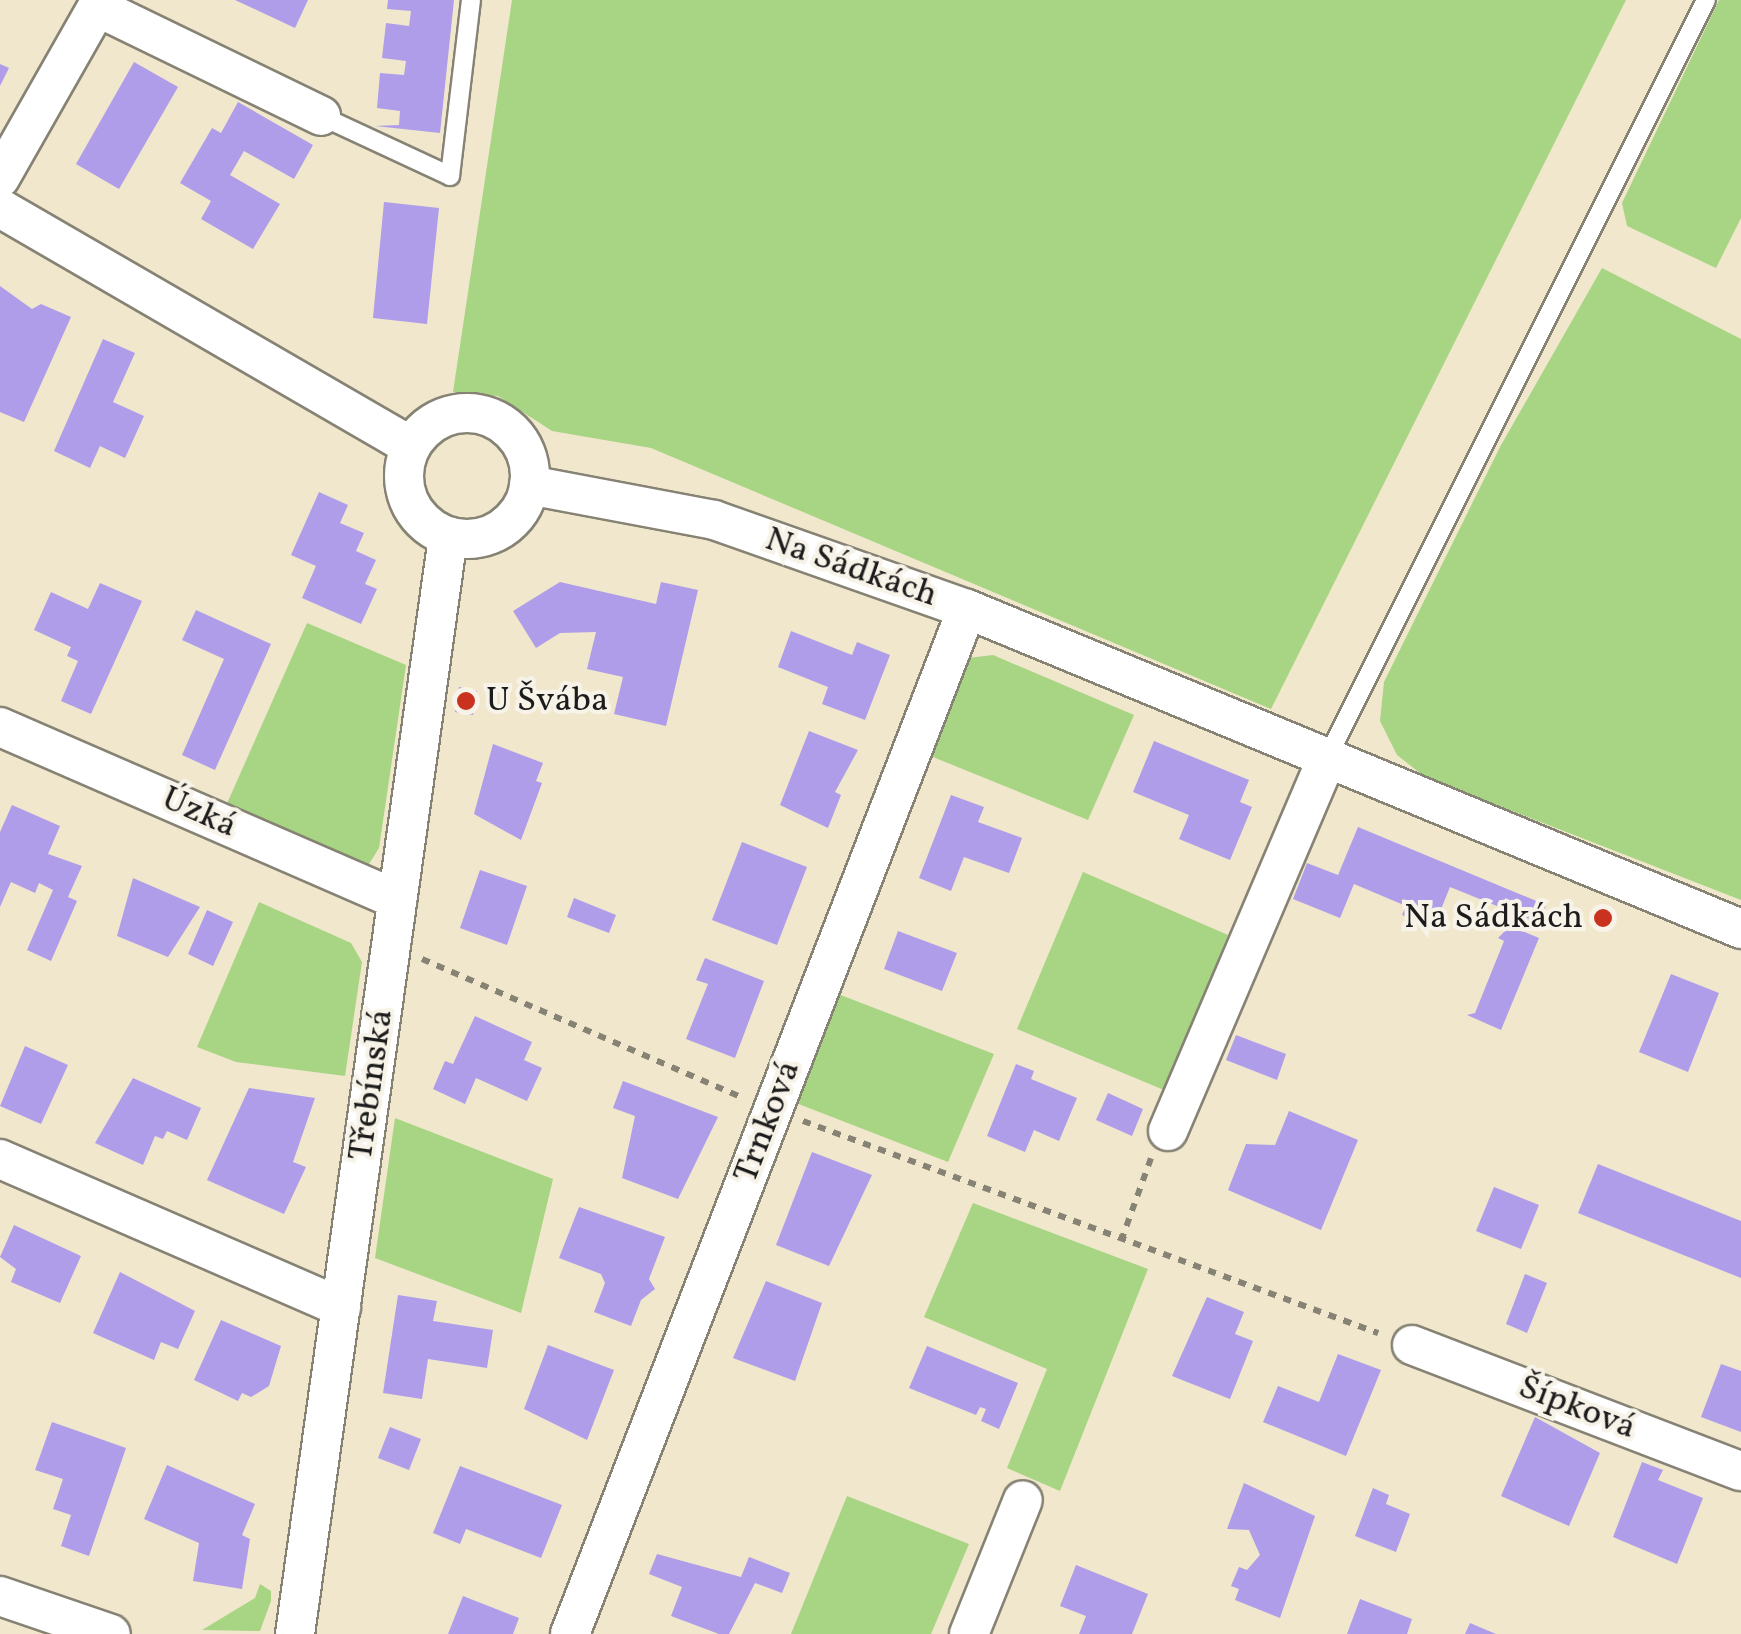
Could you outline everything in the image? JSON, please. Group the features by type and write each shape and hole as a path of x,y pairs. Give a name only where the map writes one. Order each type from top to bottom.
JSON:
{"street":[{"path":"0,178 100,4 322,116"},
{"path":"0,208 410,446"},
{"path":"447,416 495,419 523,446 529,485 510,523 470,539 448,536 432,528 408,500 404,464 410,446 447,416"},
{"name":"Na Sádkách","path":"529,485 714,520 966,609 1741,929"},
{"name":"Třebínská","path":"295,1634 448,536"},
{"name":"Trnková","path":"570,1634 966,609"},
{"name":"Úzká","path":"0,726 398,900"},
{"path":"1160,1142 1327,758"},
{"path":"0,1159 340,1307"},
{"name":"Šípková","path":"1412,1345 1741,1470"},
{"path":"969,1634 1023,1500"},
{"path":"0,1596 111,1634"}],"lane":[{"path":"322,116 450,176 471,0"},
{"path":"1327,758 1706,0"}],"path":[{"path":"391,946 756,1103"},
{"path":"790,1116 1120,1242 1412,1345"},
{"path":"1120,1242 1160,1142"}],"green space":[{"path":"512,0 1626,0 1271,709 651,448 552,431 498,396 453,392"},
{"path":"1719,0 1741,0 1741,218 1716,268 1627,226 1622,203"},
{"path":"1602,268 1741,339 1741,900 1425,777 1397,755 1380,721 1384,682 1500,447"},
{"path":"307,623 406,665 379,848 369,864 348,863 225,808"},
{"path":"993,655 1134,715 1088,820 928,755 968,658"},
{"path":"1083,872 1228,935 1164,1090 1017,1029"},
{"path":"259,902 351,943 362,962 345,1076 236,1062 197,1047"},
{"path":"838,994 994,1054 948,1162 796,1103"},
{"path":"395,1118 553,1179 521,1313 375,1258"},
{"path":"973,1203 1148,1269 1060,1491 1007,1468 1047,1369 924,1317"},
{"path":"847,1496 969,1544 931,1634 791,1634"},
{"path":"260,1584 271,1591 271,1601 260,1631 202,1630 255,1598"}],"building":[{"path":"235,0 308,0 295,28"},
{"path":"388,0 454,0 440,133 375,126 399,125 400,111 377,108 380,73 404,75 406,61 382,58 386,23 409,26 411,11 387,9"},
{"path":"134,62 178,87 119,189 76,164"},
{"path":"0,64 9,68 0,86"},
{"path":"238,102 313,145 294,179 244,151 230,175 280,204 253,249 201,219 211,201 180,183 212,128 221,133"},
{"path":"384,202 439,208 427,324 373,318"},
{"path":"0,286 32,309 41,304 71,317 24,422 0,412"},
{"path":"103,339 135,353 113,402 144,416 125,458 100,446 90,468 54,451"},
{"path":"319,492 348,505 340,523 364,533 356,551 376,560 365,584 377,589 361,624 302,598 316,566 291,555"},
{"path":"560,582 656,604 661,582 698,590 666,726 614,714 623,677 587,669 596,632 560,633 536,648 513,611"},
{"path":"100,583 142,601 91,714 61,701 78,661 67,656 71,647 34,630 51,592 88,609"},
{"path":"196,610 271,644 215,770 182,755 224,659 182,640"},
{"path":"791,631 852,655 857,642 890,655 865,720 822,704 828,687 778,667"},
{"name":"U Švába","path":"459,687 477,691 473,715 455,712"},
{"path":"809,731 858,750 835,792 841,795 828,828 780,805"},
{"path":"1154,741 1249,780 1240,802 1252,807 1230,860 1179,839 1189,815 1133,792"},
{"path":"493,744 543,763 536,781 542,783 521,840 474,814"},
{"path":"951,795 984,807 978,822 1022,838 1009,873 964,857 951,891 919,878"},
{"path":"12,805 60,826 48,854 82,866 68,897 77,901 51,961 27,950 53,890 39,883 35,893 11,882 0,907 0,832"},
{"path":"1358,827 1546,905 1539,923 1450,887 1433,929 1402,915 1406,906 1354,884 1340,918 1293,899 1307,863 1338,875"},
{"path":"742,842 807,867 777,945 712,920"},
{"path":"480,870 527,886 507,945 460,928"},
{"path":"133,878 200,907 168,957 117,936"},
{"path":"574,898 616,915 609,933 567,917"},
{"path":"207,910 233,922 213,966 188,954"},
{"path":"1510,926 1539,938 1501,1030 1467,1015 1475,1013 1504,941 1498,938"},
{"path":"898,931 957,953 942,991 884,969"},
{"path":"705,958 764,981 735,1058 686,1039 708,984 696,980"},
{"path":"1671,974 1719,993 1688,1072 1639,1052"},
{"path":"475,1016 532,1042 524,1060 542,1068 527,1101 476,1078 465,1104 433,1089 445,1061 453,1064"},
{"path":"1236,1035 1286,1054 1277,1080 1226,1060"},
{"path":"25,1046 68,1065 41,1124 0,1106"},
{"path":"1016,1064 1034,1071 1031,1079 1077,1098 1059,1141 1034,1130 1025,1152 987,1136"},
{"path":"133,1078 201,1108 187,1140 167,1131 163,1139 155,1136 143,1165 95,1143"},
{"path":"623,1081 718,1117 678,1199 622,1178 635,1116 613,1108"},
{"path":"249,1088 315,1098 293,1162 306,1167 284,1214 207,1180"},
{"path":"1108,1093 1143,1109 1132,1136 1096,1120"},
{"path":"1289,1111 1358,1140 1321,1230 1228,1190 1246,1144 1275,1145"},
{"path":"812,1152 872,1175 829,1266 776,1245"},
{"path":"1598,1164 1741,1221 1741,1278 1578,1213"},
{"path":"1494,1187 1539,1205 1521,1249 1476,1231"},
{"path":"579,1207 665,1237 649,1279 655,1289 641,1300 631,1326 594,1312 605,1283 601,1274 559,1258"},
{"path":"14,1225 81,1256 60,1303 11,1282 16,1269 0,1257"},
{"path":"120,1272 195,1311 178,1349 161,1342 154,1360 93,1333"},
{"path":"1525,1274 1547,1283 1527,1333 1506,1324"},
{"path":"766,1281 822,1303 795,1381 733,1358"},
{"path":"398,1295 437,1301 433,1321 493,1330 487,1368 428,1359 422,1399 383,1393"},
{"path":"1207,1297 1244,1312 1235,1334 1253,1341 1230,1399 1172,1376"},
{"path":"221,1320 281,1346 269,1386 251,1397 242,1393 238,1401 194,1380"},
{"path":"548,1345 614,1370 587,1440 524,1409"},
{"path":"927,1346 1018,1383 999,1429 981,1421 986,1409 980,1407 976,1415 909,1388"},
{"path":"1338,1354 1381,1370 1346,1456 1263,1422 1278,1386 1319,1402"},
{"path":"1721,1364 1741,1371 1741,1432 1701,1417"},
{"path":"1535,1417 1600,1453 1569,1526 1501,1496"},
{"path":"52,1422 126,1448 89,1556 61,1546 71,1515 53,1509 63,1479 35,1470"},
{"path":"390,1427 421,1439 409,1470 378,1458"},
{"path":"1642,1462 1663,1470 1658,1480 1703,1498 1677,1564 1613,1537"},
{"path":"167,1465 255,1504 242,1535 250,1539 242,1589 193,1581 199,1543 144,1519"},
{"path":"460,1466 562,1505 541,1558 466,1529 460,1544 433,1533"},
{"path":"1244,1483 1315,1516 1280,1618 1235,1600 1239,1589 1231,1586 1239,1567 1247,1570 1260,1555 1249,1530 1227,1529"},
{"path":"1373,1488 1389,1495 1386,1504 1410,1514 1396,1552 1355,1536"},
{"path":"657,1554 741,1577 749,1557 790,1573 782,1593 755,1583 729,1634 719,1634 671,1616 682,1587 649,1574"},
{"path":"1076,1565 1148,1594 1132,1634 1079,1634 1086,1616 1060,1606"},
{"path":"463,1596 519,1618 513,1634 448,1634"},
{"path":"1360,1599 1412,1619 1407,1634 1347,1634"},
{"path":"1470,1623 1496,1634 1465,1634"}],"place":[{"name":"U Švába","path":"466,701"},
{"name":"Na Sádkách","path":"1603,918"}]}
